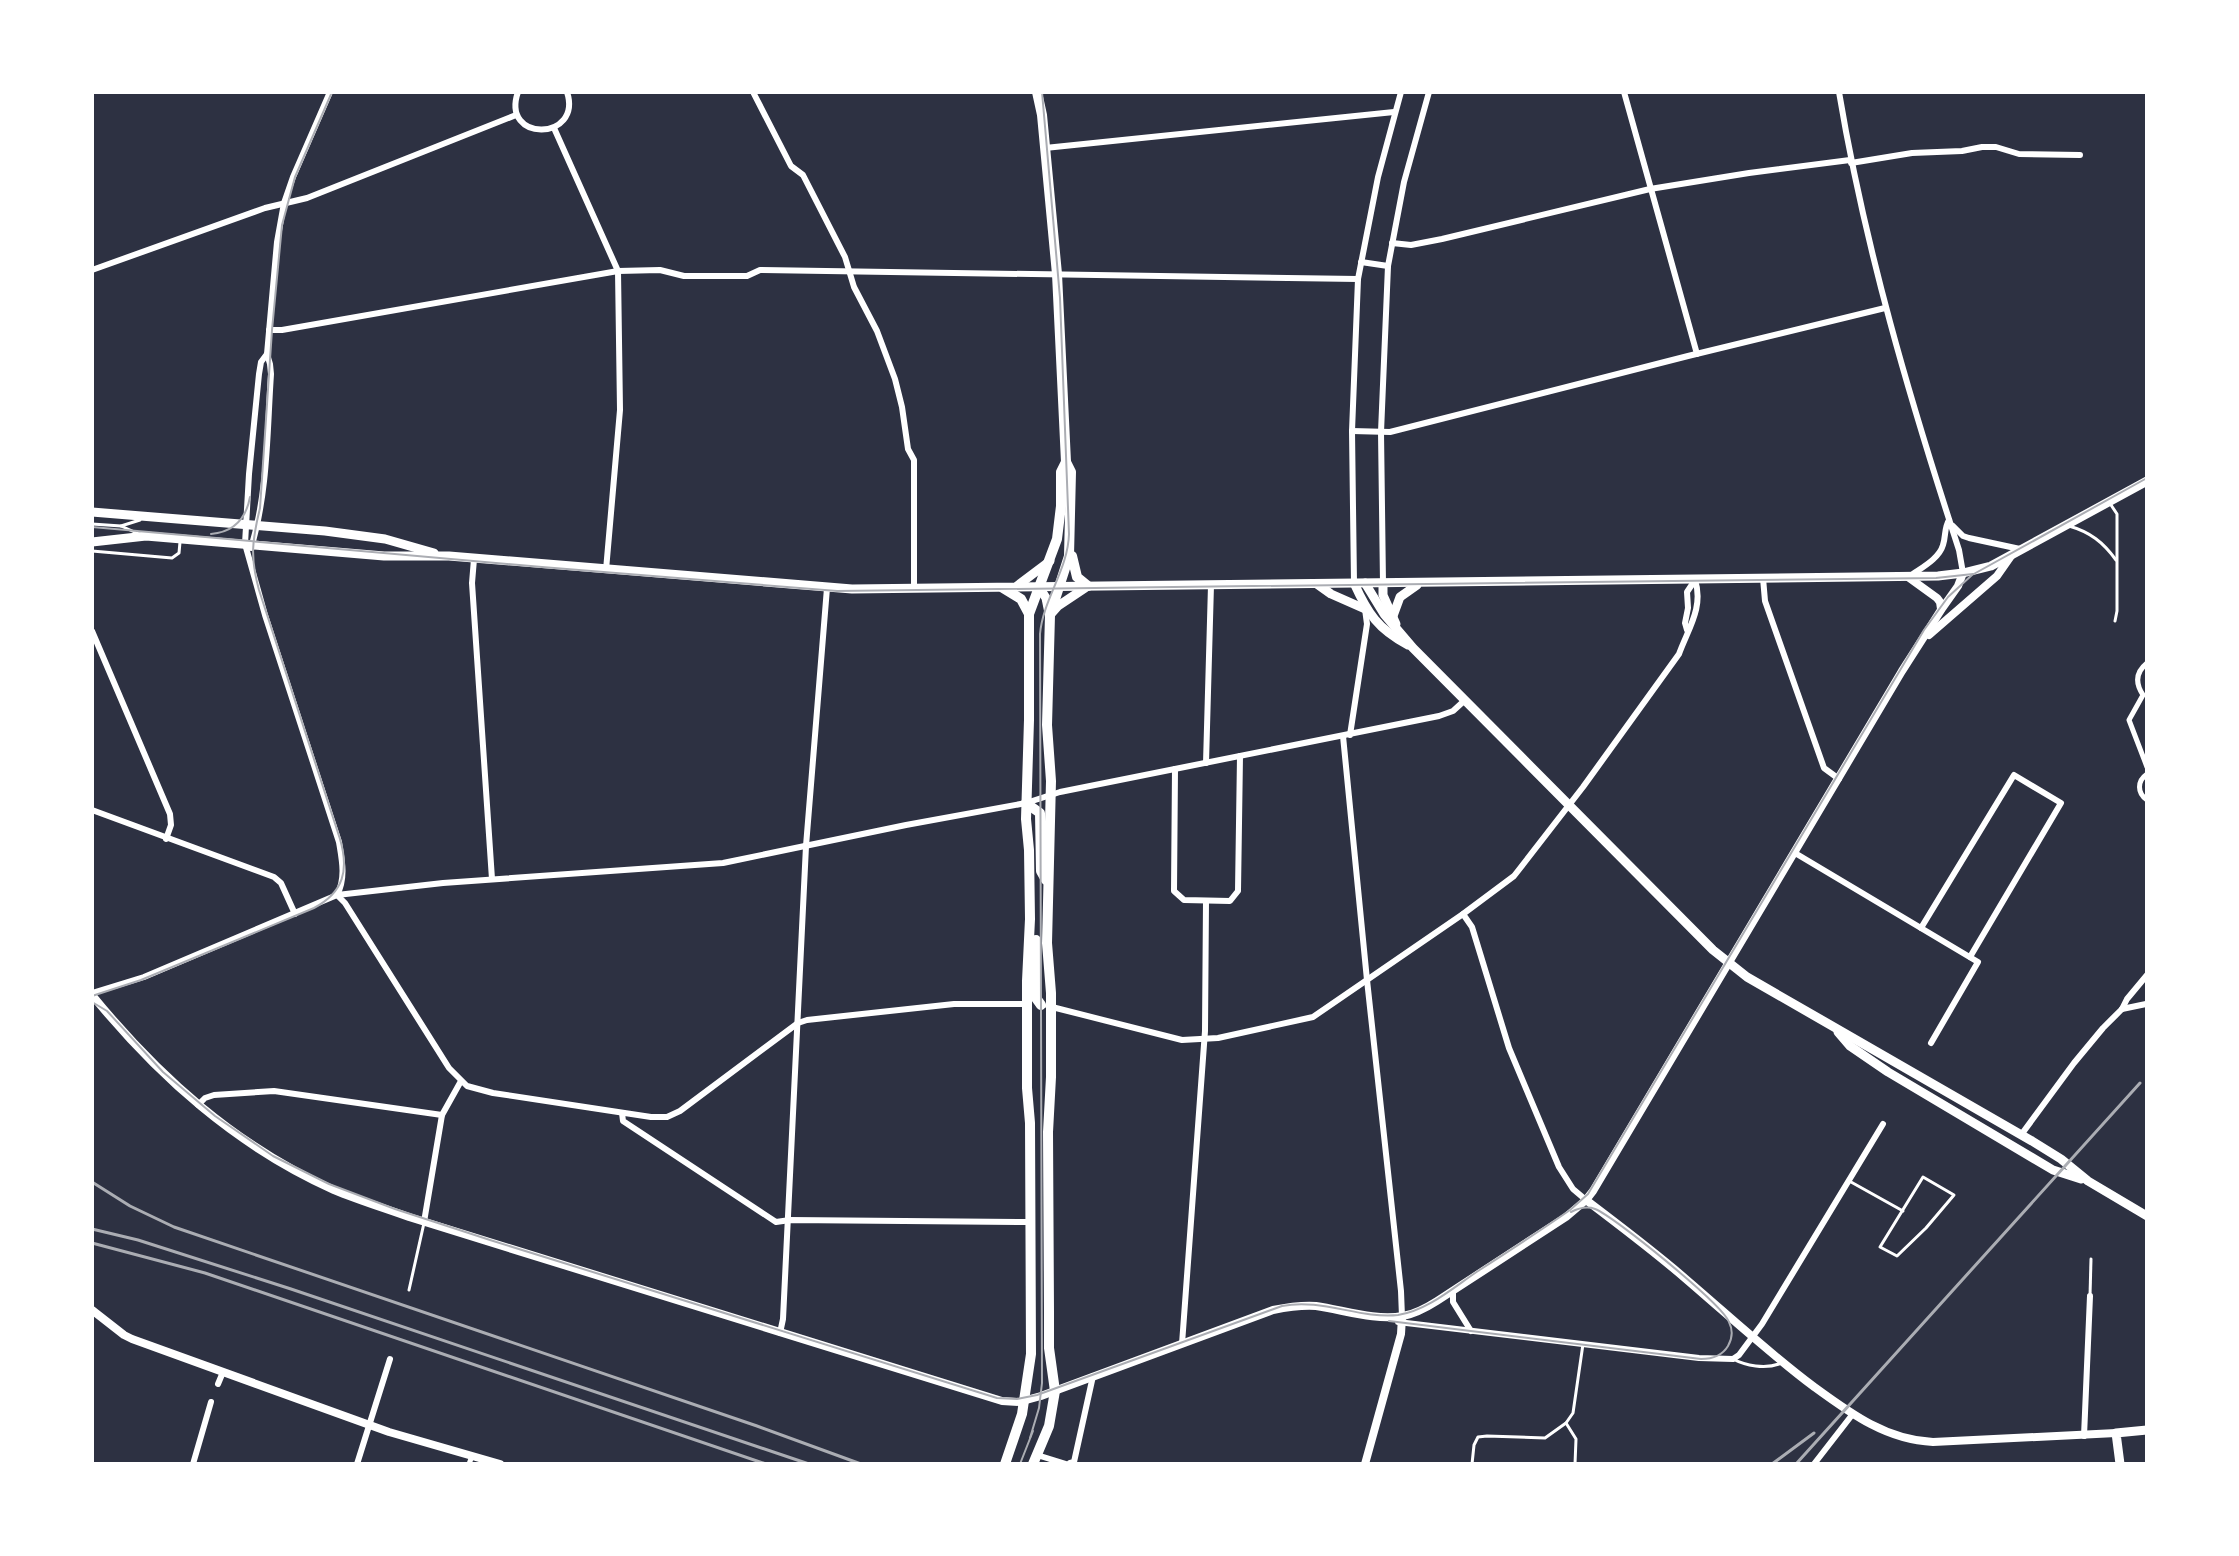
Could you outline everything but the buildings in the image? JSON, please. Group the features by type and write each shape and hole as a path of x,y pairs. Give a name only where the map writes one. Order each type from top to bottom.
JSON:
{"main road":[{"path":"1037,92 1042,115 1057,274 1066,462 1071,472 1071,546 1074,571 1088,586"},
{"path":"1042,115 1044,92"},
{"path":"1005,1464 1025,1401 1031,1354 1027,1004 1030,912 1026,803 1029,614 1059,531 1061,472 1066,462"},
{"path":"92,542 146,536 249,548 384,556 449,556 827,588 1908,577 1982,569 2012,556 2147,481"},
{"path":"92,512 325,531 385,539 449,556"},
{"path":"1050,615 1071,546"},
{"path":"1009,588 1050,561"},
{"path":"1050,561 1052,578 1060,587"},
{"path":"1360,583 1365,609"},
{"path":"1360,583 1413,648 1713,950 1747,977 2021,1135 2027,1147 2053,1170 2088,1181"},
{"path":"1383,583 1383,595 1397,628"},
{"path":"1393,616 1400,597 1420,583"},
{"path":"1317,584 1331,594 1365,609 1392,637 1413,648"},
{"path":"1050,615 1088,586"},
{"path":"1035,1459 1050,1423 1055,1391 1049,1348 1048,1132 1051,1077 1046,1006 1050,615 1039,587"},
{"path":"1009,588 1021,599 1029,614"},
{"path":"1026,803 1040,813 1041,871 1047,883"},
{"path":"1030,912 1036,920 1036,998 1046,1006"},
{"path":"1838,1031 1850,1046 1928,1096 2027,1147 2147,1216"},
{"path":"1928,1096 1943,1099 2007,1137 2012,1139 2021,1135"},
{"path":"2027,1147 2061,1159 2088,1181"},
{"path":"2120,1464 2116,1433 2147,1430"}],"street":[{"path":"249,548 261,512 271,374 267,354 277,242 284,203 330,92"},
{"path":"518,92 514,105 516,115 521,122 545,130 561,123 569,100 567,92"},
{"path":"753,92 791,166 803,175 845,257 854,287 877,331 890,367 902,407 908,449 914,460 914,588"},
{"path":"1360,583 1352,431 1358,279 1369,218 1401,92"},
{"path":"1383,583 1381,432 1388,266 1404,182 1429,92"},
{"path":"1624,92 1697,354"},
{"path":"1402,1320 1453,1291 1566,1217 1586,1200 1958,586 1963,573 1959,550 1885,308 1851,162 1839,92"},
{"path":"1045,148 1394,112"},
{"path":"92,270 265,208 307,198 516,115"},
{"path":"554,128 618,271 620,410 606,570"},
{"path":"1392,243 1411,245 1442,239 1699,180 1982,147 1996,147 2019,154 2080,155"},
{"path":"1361,262 1388,266"},
{"path":"269,330 618,271 660,270 684,276 747,276 760,270 1358,279"},
{"path":"1352,431 1390,432 1885,308"},
{"path":"267,354 261,362 259,374 245,526 257,589 339,842 343,876 337,895"},
{"path":"1949,522 1963,536 2022,549"},
{"path":"1941,610 1939,600 1908,577 1940,552 1949,522"},
{"path":"1922,641 1997,576 2012,556"},
{"path":"474,559 472,583 492,879"},
{"path":"1763,578 1765,601 1824,768 1839,779"},
{"path":"1687,630 1687,592 1695,580"},
{"path":"1046,1006 1182,1040 1236,1034 1309,1019 1514,876 1679,654 1687,630 1693,624 1700,594 1695,580"},
{"path":"1206,763 1211,585"},
{"path":"780,1333 790,1220 806,846 827,588"},
{"path":"1365,609 1367,624 1346,736 1402,1320 1401,1334 1365,1464"},
{"path":"92,631 170,814 171,825 166,839"},
{"path":"2147,663 2140,671 2137,683 2145,696 2129,720 2147,767"},
{"path":"1464,701 1453,711 1439,716 723,863 492,879 337,895 144,977 92,994 154,1065 198,1105 239,1137 341,1193 424,1222 1002,1401 1025,1401 1273,1310 1293,1306 1314,1306 1471,1331 1699,1358 1733,1359 1752,1338 1883,1124"},
{"path":"1175,769 1174,891 1184,900 1230,901 1238,891 1240,756"},
{"path":"2147,774 2141,779 2139,787 2141,795 2147,800"},
{"path":"1921,928 2014,775 2061,803 1970,957"},
{"path":"92,810 274,877 281,883 295,914"},
{"path":"1795,853 1978,962 1931,1043"},
{"path":"337,895 442,1057 467,1086 493,1093 667,1117 680,1111 798,1023 816,1018 954,1004 1027,1004"},
{"path":"1182,1344 1205,1039 1206,901"},
{"path":"1463,914 1472,927 1509,1048 1559,1167 1573,1189 1684,1277 1781,1362 1852,1415 1899,1437 1925,1442 2116,1433"},
{"path":"2021,1135 2086,1048 2122,1009 2147,975"},
{"path":"2122,1009 2144,1000 2140,985"},
{"path":"424,1222 442,1115 461,1081"},
{"path":"198,1105 214,1095 274,1091 442,1115"},
{"path":"622,1113 623,1121 776,1222 1031,1222"},
{"path":"1453,1291 1453,1302 1471,1331"},
{"path":"2084,1436 2090,1296"},
{"path":"92,1310 132,1339 470,1460 500,1464"},
{"path":"357,1464 390,1359"},
{"path":"218,1384 223,1372"},
{"path":"1035,1459 1074,1462 1093,1376"},
{"path":"193,1464 211,1402"},
{"path":"1814,1464 1852,1415"}],"lane":[{"path":"2109,502 2117,514 2115,621"},
{"path":"121,526 146,518"},
{"path":"92,524 121,526 146,536"},
{"path":"2067,525 2087,531 2097,538 2116,560"},
{"path":"92,551 172,558 179,553 180,539"},
{"path":"1027,1004 1046,1006"},
{"path":"1923,1177 1954,1195 1897,1256 1880,1247 1903,1211 1923,1177"},
{"path":"1848,1180 1903,1211"},
{"path":"409,1290 424,1222"},
{"path":"2090,1296 2091,1259"},
{"path":"1472,1464 1474,1441 1478,1437 1545,1438 1566,1423 1573,1413 1583,1344"},
{"path":"1733,1359 1744,1365 1773,1366 1781,1362"},
{"path":"1566,1423 1576,1439 1575,1464"}],"tram line":[{"path":"92,996 141,980 314,908 332,895 342,879 343,850 259,590 253,549 260,508 282,225 295,177 332,92"},
{"path":"1030,1438 1042,1383 1040,634 1068,547 1069,534 1060,298 1042,92"},
{"path":"92,1002 107,1011 163,1072 215,1116 273,1156 329,1184 490,1240 997,1398 1017,1399 1037,1395 1282,1306 1326,1306 1383,1315 1409,1313 1440,1298 1570,1210 1588,1194 1924,630 1948,597 1972,575 2147,478"},
{"path":"211,534 238,523 250,497"},
{"path":"92,527 837,591 1936,578 1973,574"},
{"path":"1389,1321 1701,1359 1716,1356 1726,1349 1731,1337 1729,1322 1689,1280 1606,1215 1589,1208 1571,1212"},
{"path":"1020,1464 1033,1431"}],"railway":[{"path":"1796,1464 2140,1083"},
{"path":"92,1182 130,1206 174,1227 861,1464"},
{"path":"92,1229 138,1240 291,1289 809,1464"},
{"path":"92,1243 205,1273 766,1464"},
{"path":"1772,1464 1814,1433"}]}
